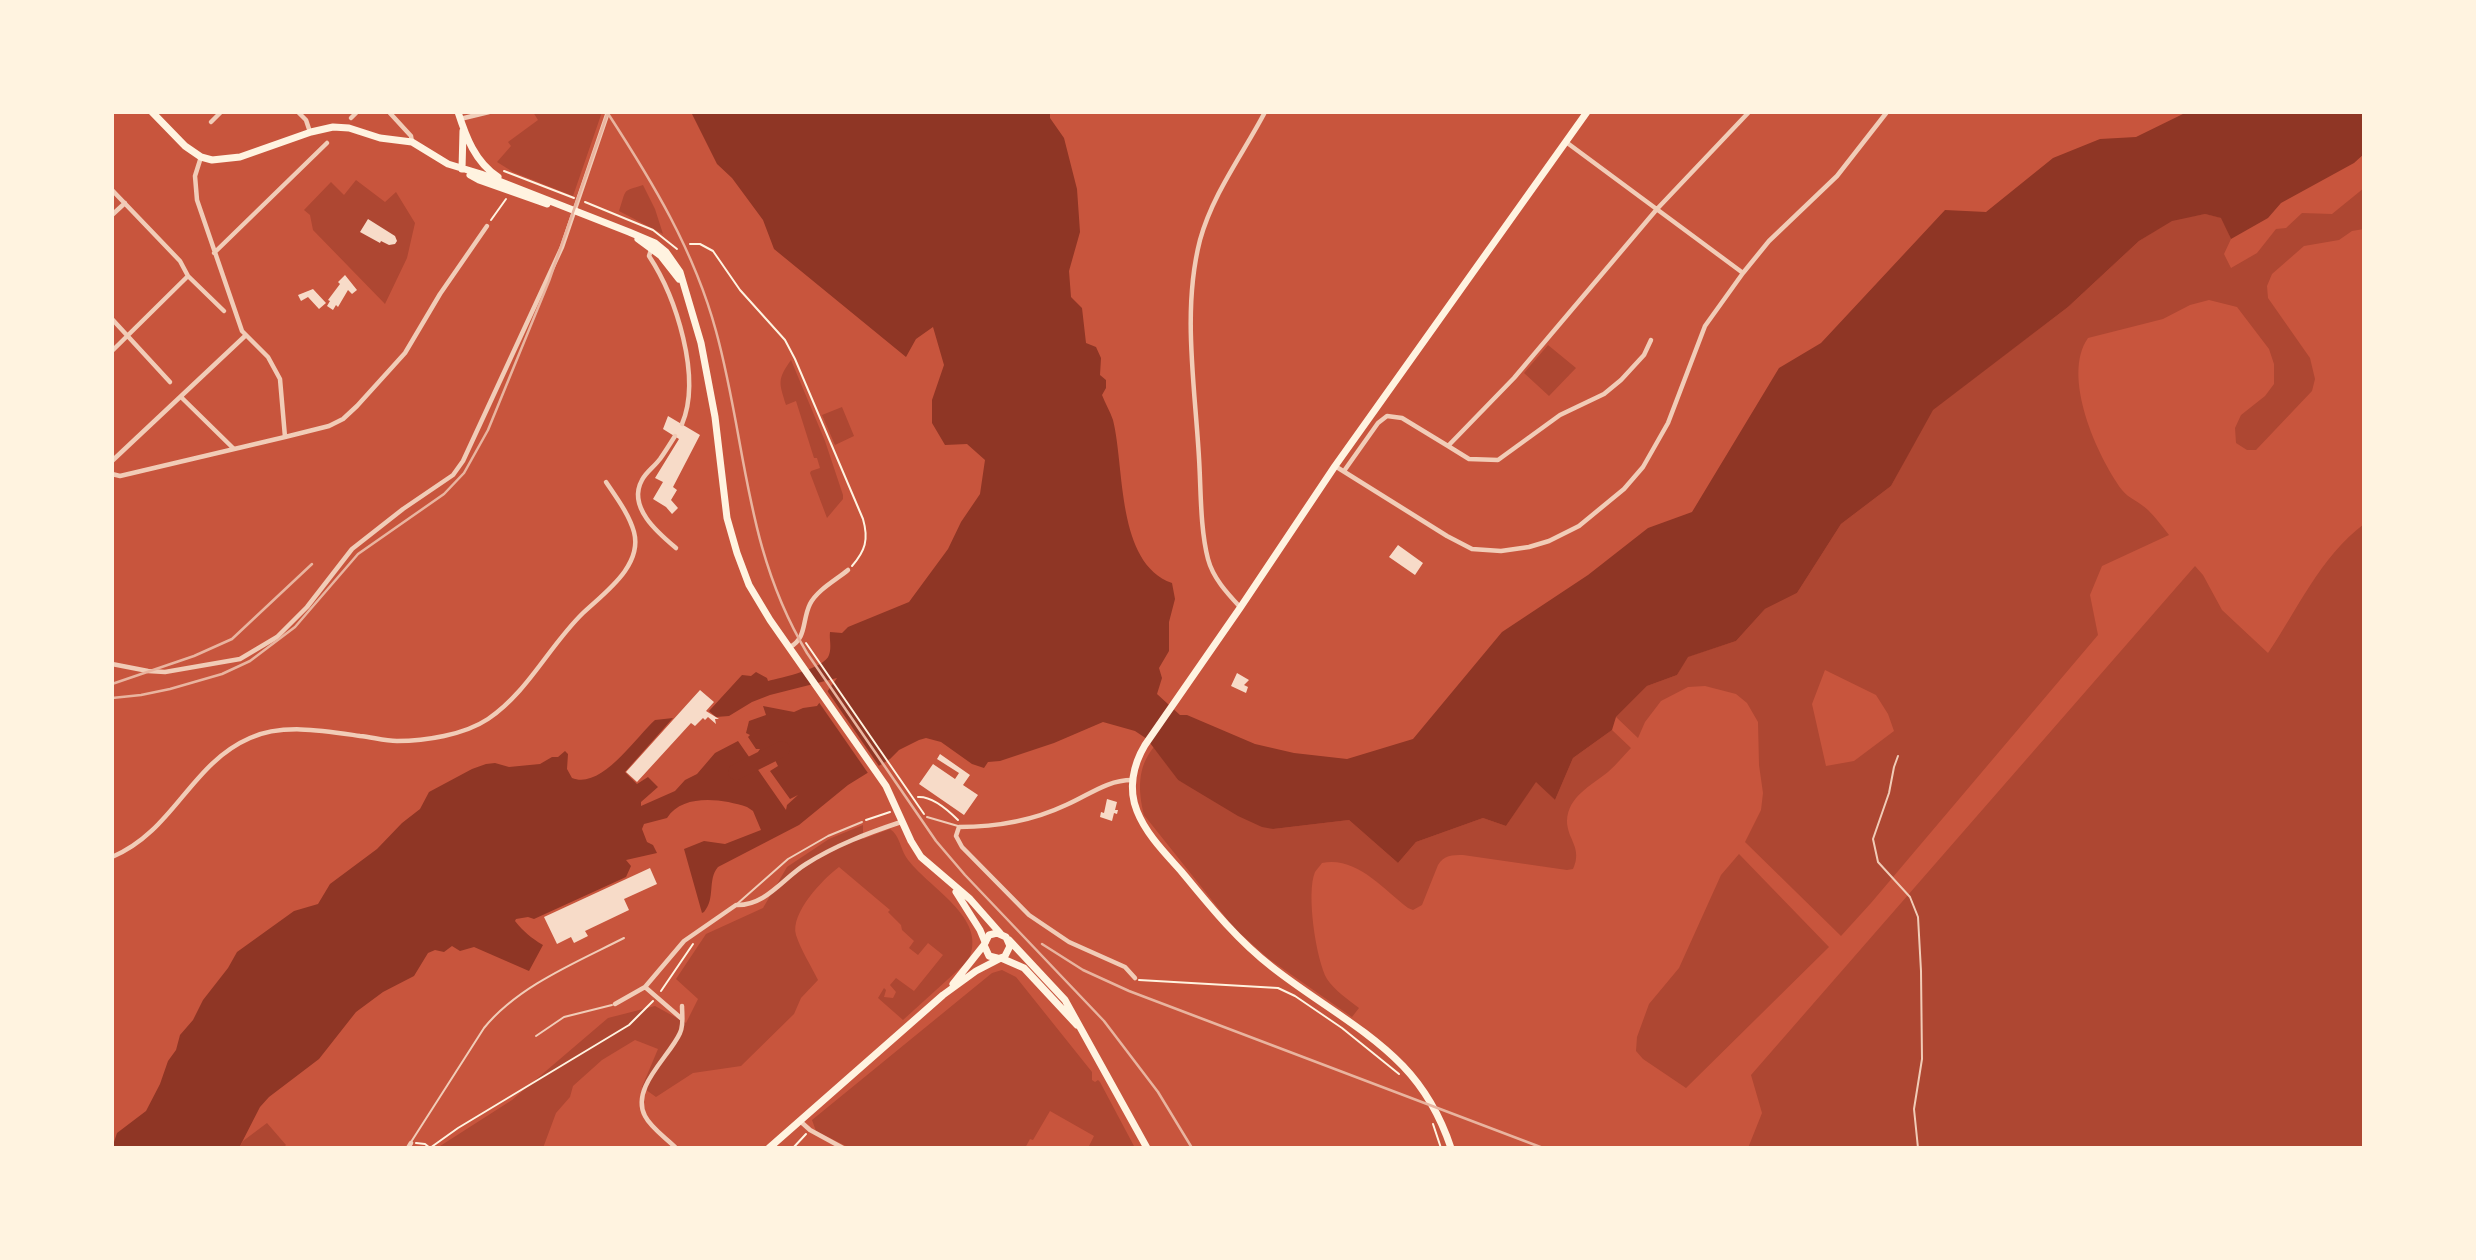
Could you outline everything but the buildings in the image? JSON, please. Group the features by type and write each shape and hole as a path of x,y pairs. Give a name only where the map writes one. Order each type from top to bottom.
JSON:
{"main road":[{"path":"152,112 181,143 201,157 216,160 240,158 323,128 341,127 380,138 412,142 437,159 491,184 539,202 562,207"},
{"path":"1450,1146 1436,1121 1426,1093 1404,1066 1357,1027 1271,967 1231,930 1149,832 1137,811 1132,779 1139,756 1148,741 1335,466 1587,112"},
{"path":"459,116 463,130 481,163 513,187"},
{"path":"462,169 463,130"},
{"path":"462,169 629,232 653,246 684,286 694,314 710,388 725,504 737,553 749,585 776,629 886,786 921,857 978,908 1065,1000 1147,1148"},
{"path":"952,885 981,930 989,956 1024,968 1082,1031"},
{"path":"943,995 992,933 1000,933"},
{"path":"769,1148 943,995 1009,950 1009,939"}],"street":[{"path":"211,122 221,112"},
{"path":"298,112 306,120 311,132"},
{"path":"351,118 356,112"},
{"path":"389,112 411,136 412,142"},
{"path":"459,116 489,112"},
{"path":"112,664 165,672 240,659 277,637 307,607 352,549 453,475 463,461 552,270 608,112"},
{"path":"1240,608 1218,582 1208,559 1190,297 1200,239 1209,216 1265,112"},
{"path":"1448,446 1543,345 1657,209 1748,112"},
{"path":"1335,466 1472,549 1501,551 1529,547 1567,532 1609,503 1637,476 1668,423 1705,326 1769,241 1837,176 1888,112"},
{"path":"1566,142 1743,273"},
{"path":"214,253 327,143"},
{"path":"201,157 194,188 233,310 245,336 268,357 280,379 285,437"},
{"path":"112,190 180,261 188,276 224,311"},
{"path":"112,215 125,203"},
{"path":"112,474 120,476 321,429 336,423 357,406 404,354 440,293 487,226"},
{"path":"653,246 649,256 660,273 676,316 686,358 689,388 682,424"},
{"path":"112,351 188,276"},
{"path":"112,319 170,382"},
{"path":"112,461 245,336"},
{"path":"1344,471 1378,423 1387,416 1394,415 1469,459 1498,460 1560,415 1604,394 1644,355 1651,340"},
{"path":"181,397 234,449"},
{"path":"675,436 640,482 638,490 642,509 651,527 676,548"},
{"path":"112,857 146,838 165,819 203,771 226,751 251,737 271,731 304,730 395,741 456,732 488,719 539,668 563,633 620,577 632,559 635,535 606,482"},
{"path":"790,647 802,637 807,613 814,598 848,570"},
{"path":"1132,779 1111,782 1065,806 1010,824 959,827 957,836 962,847 1029,915 1069,942 1125,967 1135,978"},
{"path":"615,1004 645,988 684,941 736,905 746,905 766,897 805,864 862,835 902,821"},
{"path":"645,988 682,1019"},
{"path":"676,1148 644,1114 642,1095 665,1054 680,1035 682,1006"},
{"path":"799,1121 843,1148"}],"lane":[{"path":"1898,756 1873,839 1878,862 1910,897 1918,917 1922,1059 1914,1109 1918,1148"},
{"path":"928,817 959,827"},
{"path":"736,905 788,859 828,836 862,821"},
{"path":"410,1145 495,1015 557,972 624,938"},
{"path":"537,1036 564,1017 615,1004"}],"path":[{"path":"501,170 566,195"},
{"path":"487,226 507,198"},
{"path":"592,204 635,221 665,238 677,249 681,248"},
{"path":"690,244 700,244 713,251 740,290 785,340 795,359 866,531 865,548 848,570"},
{"path":"805,642 919,808 928,817"},
{"path":"918,797 935,802 956,818 959,827"},
{"path":"862,821 890,812"},
{"path":"661,991 704,928"},
{"path":"1135,978 1144,981 1270,986 1285,990 1342,1028 1407,1081"},
{"path":"410,1145 425,1144 430,1148 457,1128 629,1025 652,1002"},
{"path":"1436,1121 1441,1147"},
{"path":"793,1148 810,1130"}],"shaded area":[{"path":"533,112 602,112 573,196 513,172 497,162 511,146 508,142 538,120"},
{"path":"691,112 1050,112 1050,118 1064,138 1077,189 1080,232 1069,271 1071,297 1082,308 1086,343 1096,347 1101,358 1100,375 1106,380 1102,395 1113,420 1126,512 1141,556 1154,572 1172,583 1175,599 1169,622 1169,651 1159,668 1162,678 1157,694 1180,715 1187,715 1255,744 1294,753 1347,759 1413,739 1502,632 1588,575 1648,528 1692,512 1779,368 1821,343 1945,210 1986,212 2053,158 2100,139 2136,137 2187,112 2364,112 2364,154 2354,163 2281,203 2268,218 2231,239 2221,218 2205,214 2172,221 2139,241 2068,307 1933,410 1891,486 1841,524 1797,593 1765,609 1736,641 1688,657 1677,675 1647,686 1616,717 1612,730 1573,758 1555,800 1536,782 1506,826 1483,818 1416,842 1398,863 1349,820 1273,829 1238,816 1178,780 1147,739 1135,731 1103,722 1054,743 1000,761 988,762 984,768 972,764 941,742 926,738 899,750 890,759 848,785 799,825 718,867 713,878 708,907 702,913 684,849 704,841 725,844 761,830 753,811 747,807 715,800 693,801 674,810 667,818 644,824 642,829 647,842 653,845 657,853 626,860 631,866 626,877 534,919 516,919 525,932 543,945 529,971 474,947 460,951 452,946 444,952 435,950 428,953 414,976 383,992 356,1012 319,1059 269,1097 260,1107 239,1148 112,1148 117,1133 146,1111 168,1061 176,1050 180,1035 193,1020 203,1000 237,952 294,911 318,904 330,884 377,849 420,809 429,792 472,769 495,763 509,767 540,764 565,751 568,754 567,769 572,778 583,780 606,770 655,720 673,718 625,772 637,784 648,777 658,787 641,802 641,806 675,791 685,780 697,774 715,753 738,741 786,810 787,805 798,795 790,799 770,771 778,766 775,760 767,765 758,752 760,749 756,749 748,737 750,735 746,733 749,721 766,715 763,706 794,712 817,706 837,678 770,695 729,716 716,717 709,711 742,675 751,676 756,672 768,681 811,668 826,660 829,655 830,632 842,633 848,627 909,602 948,549 961,522 980,494 985,460 967,444 945,445 932,423 932,400 944,365 933,327 916,339 906,357 774,249 763,220 732,178 717,164"},
{"path":"356,180 385,202 396,192 415,223 407,258 385,304 313,230 310,215 304,210 331,182 344,195"},
{"path":"643,185 663,234 619,211 626,192"},
{"path":"2364,188 2364,229 2352,231 2339,240 2304,246 2272,274 2267,286 2268,298 2310,358 2315,379 2312,391 2256,450 2247,450 2236,443 2235,428 2241,415 2265,396 2274,384 2274,364 2269,349 2237,307 2209,300 2190,305 2163,319 2088,338 2081,354 2078,373 2080,394 2093,437 2122,490 2148,510 2169,535 2102,566 2090,595 2098,635 1841,936 1745,842 1761,810 1763,793 1758,722 1747,703 1736,694 1705,686 1688,687 1661,701 1645,722 1638,738 1616,717 1647,686 1677,675 1687,657 1736,641 1765,609 1797,593 1841,524 1891,486 1932,410 2068,307 2139,241 2172,220 2205,214 2222,218 2231,239 2224,254 2231,268 2257,253 2276,229 2286,228 2302,213 2332,214","holes":["1825,670 1876,695 1888,714 1894,731 1854,761 1826,766 1812,704"]},
{"path":"1548,345 1576,368 1549,396 1524,373"},
{"path":"791,360 825,441 843,495 843,499 827,518 810,473 820,468 817,458 814,458 796,401 786,405 782,391 781,377"},
{"path":"842,407 854,436 835,445 822,415"},
{"path":"2364,524 2364,1148 1748,1148 1762,1113 1751,1075 2195,566 2203,575 2222,610 2268,653 2322,568 2348,537"},
{"path":"1612,730 1631,748 1571,805 1567,821 1576,855 1573,869 1463,855 1449,856 1438,865 1422,905 1413,910 1357,869 1346,864 1322,863 1312,882 1316,942 1327,979 1359,1008 1352,1017 1269,959 1235,929 1144,815 1141,797 1140,779 1144,763 1154,747 1178,780 1273,829 1349,820 1398,863 1416,842 1483,818 1506,826 1536,781 1555,800 1573,758"},
{"path":"863,825 863,839 890,829 906,857 953,904 971,931 973,945 968,961 903,1020 878,998 884,988 884,997 893,998 896,992 890,985 896,978 914,991 943,955 928,943 918,955 909,948 914,941 888,912 890,910 839,867 809,897 795,926 798,941 818,980 801,998 794,1014 741,1066 693,1073 656,1097 642,1087 658,1049 635,1040 602,1060 573,1086 570,1097 556,1113 543,1148 437,1148 512,1100 608,1018 655,1006 686,1023 698,999 676,979 706,934 763,908 787,867 829,839"},
{"path":"1739,854 1829,947 1686,1088 1643,1059 1636,1051 1637,1037 1649,1004 1679,968 1721,875"},
{"path":"1002,970 1016,977 1092,1072 1092,1080 1100,1082 1135,1148 1088,1148 1094,1136 1050,1111 1033,1140 1030,1139 1025,1148 850,1148 816,1131 812,1120 992,973"},
{"path":"267,1123 286,1145 283,1148 239,1148 243,1141"}],"pier":[{"path":"826,689 881,769 870,776 818,701"}],"waterway":[{"path":"736,772 782,749"}],"railway":[{"path":"607,112 670,217 707,301 726,373 759,535 786,614 807,653 936,841 1104,1021 1158,1092 1192,1148"},
{"path":"112,698 170,689 222,674 250,661 295,627 358,554 444,494 464,473 488,430 549,281 608,112"},
{"path":"112,684 194,656 232,639 312,564"},
{"path":"1042,944 1083,970 1129,991 1543,1148"}]}
